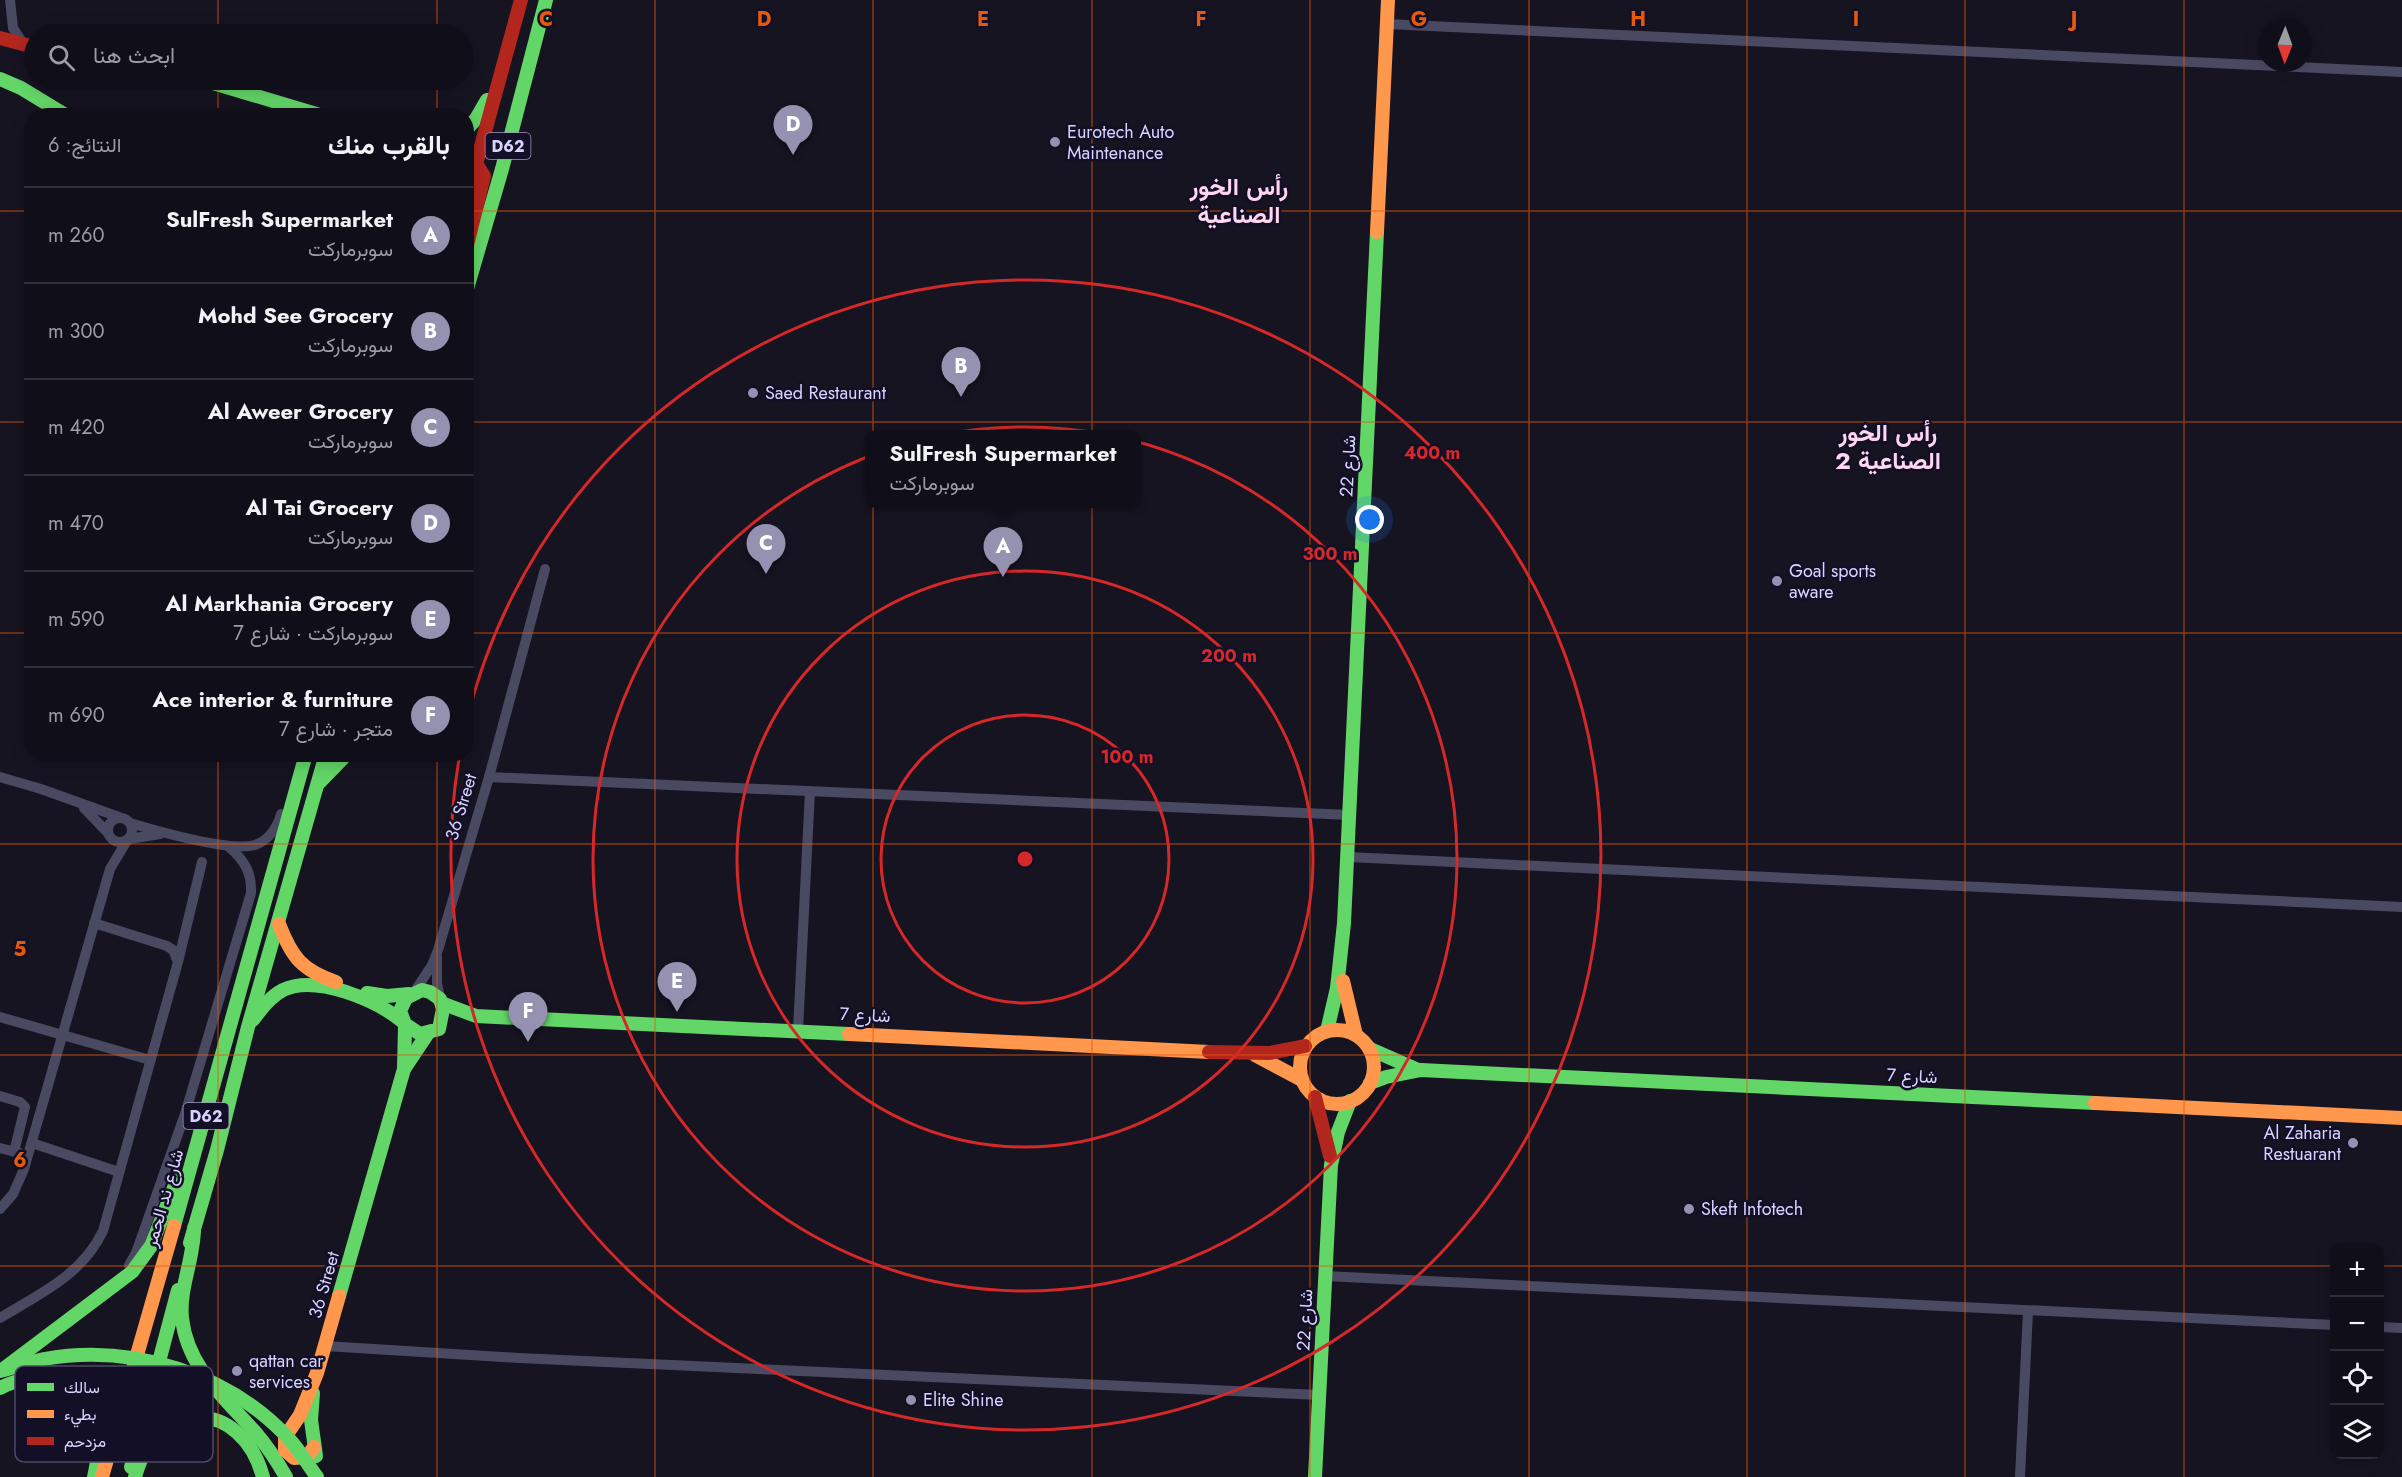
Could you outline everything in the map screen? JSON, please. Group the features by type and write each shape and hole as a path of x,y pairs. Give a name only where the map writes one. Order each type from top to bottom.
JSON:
{"main road":[{"name":"D62","path":"474,265 502,169 546,0"},
{"name":"شارع 22","path":"1327,1031 1334,1011 1341,969 1348,857 1388,0"},
{"path":"502,169 491,173 485,169 483,162 518,40 520,3"},
{"name":"D62","path":"474,157 520,3"},
{"path":"0,38 24,45"},
{"path":"474,122 499,77"},
{"path":"0,79 24,90"},
{"path":"24,90 54,108"},
{"path":"236,90 296,108"},
{"path":"474,165 484,176 484,182 474,218"},
{"path":"474,240 483,235"},
{"name":"شارع ند الحمر","path":"134,1366 212,1096 304,762"},
{"name":"شارع ند الحمر","path":"157,1366 217,1150 248,1027 324,762"},
{"path":"317,785 339,762"},
{"path":"248,1027 275,993 295,985 306,985 374,1001 420,1034 434,1031 443,1019 442,1001 429,991 377,995 313,974 298,964 292,956 279,924"},
{"name":"شارع 22","path":"1341,969 1356,1035"},
{"path":"404,1023 401,1006 412,993"},
{"name":"شارع 7","path":"442,1001 476,1016 1252,1053 1279,1052 1305,1046"},
{"name":"شارع 7","path":"434,1031 476,1016"},
{"name":"36 Street","path":"317,1373 404,1069 404,1023"},
{"path":"1337,1029 1356,1035 1370,1049 1373,1061 1373,1072 1365,1091 1350,1101 1338,1104 1315,1097 1302,1080 1299,1068 1305,1046 1315,1036 1327,1031 1337,1029"},
{"name":"36 Street","path":"404,1069 434,1031"},
{"name":"شارع 7","path":"1370,1049 1403,1065 1421,1070 2402,1118"},
{"path":"1252,1053 1302,1080"},
{"name":"شارع 7","path":"1370,1083 1421,1070"},
{"path":"0,1371 135,1270 151,1248 195,1131 212,1096"},
{"name":"شارع 22","path":"1315,1097 1325,1130 1331,1165"},
{"name":"شارع 22","path":"1315,1477 1331,1165 1338,1132 1350,1101"},
{"path":"194,1228 194,1248 182,1303 183,1329 190,1353 198,1366"},
{"path":"18,1366 44,1359 82,1356 136,1358 172,1366"},
{"path":"0,1371 15,1367"},
{"path":"314,1447 307,1457 294,1458 287,1454 284,1442 300,1415 317,1373"},
{"path":"317,1373 312,1407 314,1447 323,1477"},
{"path":"0,1388 15,1381"},
{"path":"213,1382 228,1389 254,1407 291,1442 317,1477"},
{"path":"213,1387 262,1441 286,1477"},
{"path":"213,1420 227,1424 245,1436 255,1452 263,1477"},
{"path":"94,1477 97,1462"},
{"name":"شارع ند الحمر","path":"102,1477 106,1462"},
{"name":"شارع ند الحمر","path":"128,1477 132,1462"},
{"path":"135,1477 139,1462"}],"street":[{"path":"0,7 4,0"},
{"path":"10,0 13,28 24,40"},
{"path":"1387,24 2402,72"},
{"name":"36 Street","path":"412,993 432,965 438,950 489,777 545,569"},
{"path":"0,777 41,789 130,823 228,846 255,845 268,838 277,826 289,792 299,780"},
{"path":"489,777 1350,814"},
{"path":"798,1030 810,791"},
{"path":"80,804 109,835 119,842 150,834 175,834"},
{"path":"110,869 110,822 119,817"},
{"path":"0,1209 20,1182 110,869 132,831 130,823"},
{"path":"102,1294 123,1274 136,1253 185,1114 251,893 252,883 245,863 228,846"},
{"path":"1348,857 2402,907"},
{"path":"0,1318 62,1280 86,1259 103,1231 178,962 202,862"},
{"path":"94,923 167,946 177,955 178,962"},
{"path":"167,946 184,932"},
{"name":"36 Street","path":"438,950 436,966 442,1001"},
{"path":"0,1017 150,1060"},
{"path":"0,1096 20,1102 25,1107 14,1152"},
{"path":"0,1148 14,1152 31,1148 119,1172"},
{"path":"1325,1276 2330,1325"},
{"path":"2020,1477 2028,1311"},
{"path":"2384,1327 2402,1328"},
{"path":"325,1346 519,1358 1320,1395"}],"traffic: fast":[{"path":"474,265 502,169 546,0"},
{"path":"0,79 24,90"},
{"path":"24,90 54,108"},
{"path":"236,90 296,108"},
{"path":"474,121 487,100"},
{"path":"1327,1031 1337,988 1344,923 1377,232"},
{"path":"174,1226 304,762"},
{"path":"190,1243 217,1150 248,1027 324,762"},
{"path":"320,782 339,762"},
{"path":"253,1020 270,1000 283,990 312,985 328,987 362,998 402,1021"},
{"path":"422,990 440,999 443,1009 439,1029 420,1034 405,1024 400,1011 406,998 422,990"},
{"path":"367,993 387,996 409,994"},
{"path":"444,1004 476,1016 849,1034"},
{"path":"404,1069 405,1026"},
{"path":"339,1296 404,1069 428,1033"},
{"path":"1370,1049 1418,1070"},
{"path":"1370,1083 1386,1077 1421,1070 2095,1103"},
{"path":"1315,1477 1331,1165 1338,1132 1350,1101"},
{"path":"2,1370 132,1272 151,1246 177,1180"},
{"path":"194,1228 192,1251 184,1285 182,1318 185,1336 198,1366"},
{"path":"158,1366 178,1290"},
{"path":"18,1366 44,1359 77,1355 145,1360 167,1366"},
{"path":"0,1371 15,1367"},
{"path":"0,1388 15,1382"},
{"path":"213,1383 239,1397 266,1417 294,1444 317,1477"},
{"path":"213,1386 259,1437 286,1477"},
{"path":"313,1393 311,1420 316,1456"},
{"path":"213,1420 237,1432 252,1451 263,1477"},
{"path":"94,1477 97,1462"},
{"path":"131,1467 132,1462"},
{"path":"135,1477 141,1462"}],"traffic: slow":[{"path":"1377,232 1388,0"},
{"path":"279,924 289,946 300,961 315,973 336,982"},
{"path":"1343,981 1356,1035"},
{"path":"1337,1030 1358,1036 1368,1046 1374,1067 1368,1088 1358,1098 1337,1104 1316,1098 1306,1088 1300,1067 1306,1046 1316,1036 1337,1030"},
{"path":"849,1034 1209,1052"},
{"path":"1255,1055 1302,1080"},
{"path":"2095,1103 2402,1118"},
{"path":"134,1366 174,1226"},
{"path":"314,1447 307,1457 294,1458 285,1450 285,1437 300,1415 317,1373 339,1296"},
{"path":"102,1477 106,1462"}],"traffic: jam":[{"path":"474,172 521,0"},
{"path":"0,38 24,44"},
{"path":"474,164 484,176 474,217"},
{"path":"1209,1052 1270,1053 1305,1046"},
{"path":"1315,1097 1330,1156"}],"place":[{"name":"Eurotech Auto Maintenance","path":"1055,142"},
{"name":"Al Tai Grocery","path":"793,155"},
{"name":"Saed Restaurant","path":"753,393"},
{"name":"Mohd See Grocery","path":"961,397"},
{"name":"Al Aweer Grocery","path":"766,574"},
{"name":"SulFresh Supermarket","path":"1003,577"},
{"name":"Goal sports aware","path":"1777,581"},
{"name":"Al Markhania Grocery","path":"677,1012"},
{"name":"Ace interior & furniture","path":"528,1042"},
{"name":"Al Zaharia Restuarant","path":"2353,1143"},
{"name":"Skeft Infotech","path":"1689,1209"},
{"name":"qattan car services","path":"237,1371"},
{"name":"Elite Shine","path":"911,1400"}],"district":[{"name":"رأس الخور الصناعية","path":"1239,201"},
{"name":"رأس الخور الصناعية 2","path":"1888,447"}]}
